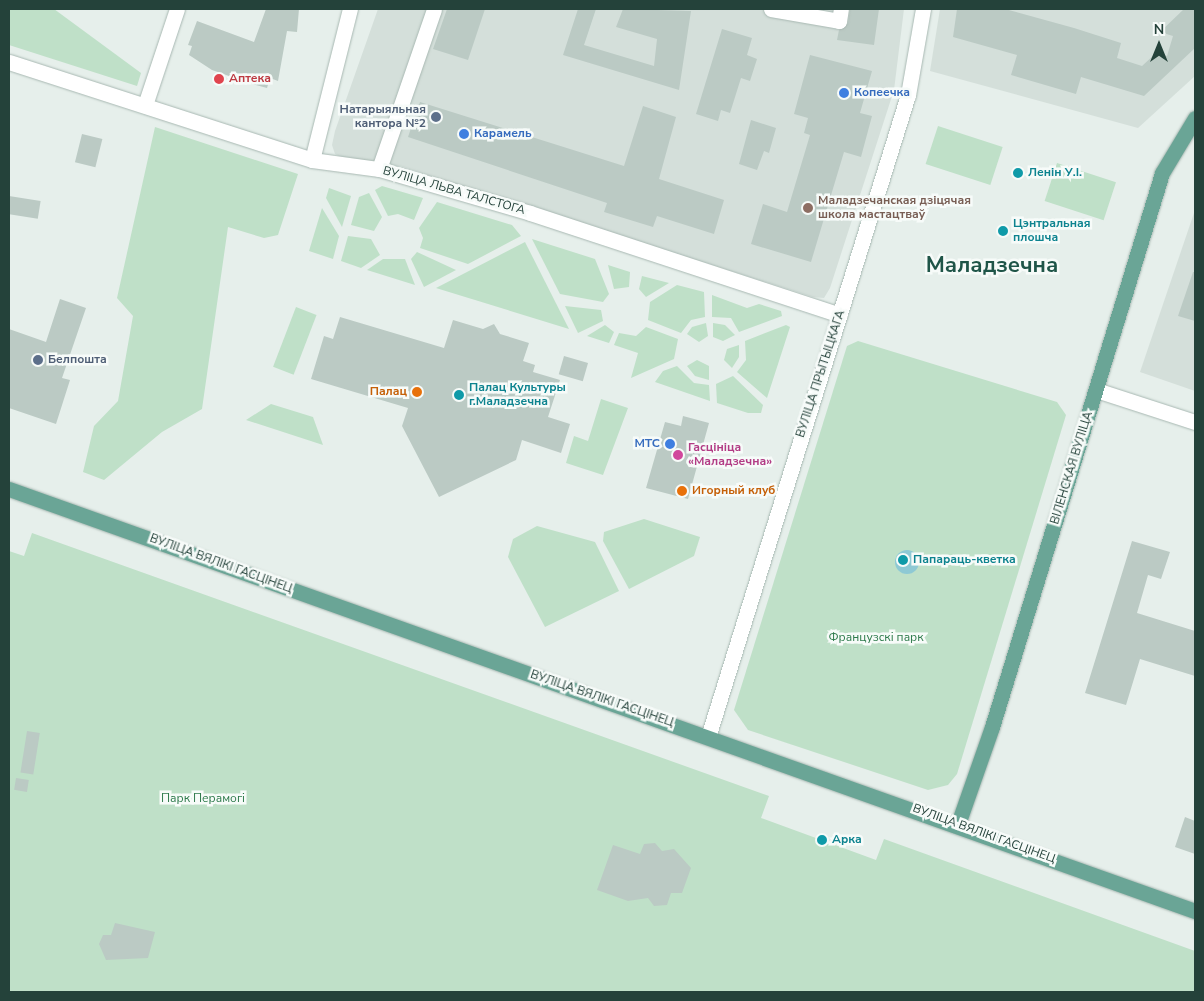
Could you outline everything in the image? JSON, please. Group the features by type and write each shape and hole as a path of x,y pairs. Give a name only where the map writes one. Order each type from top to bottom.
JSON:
{"main road":[{"name":"ВІЛЕНСКАЯ ВУЛІЦА","path":"958,824 1096,390 1162,174 1195,118"},
{"name":"ВУЛІЦА ВЯЛІКІ ГАСЦІНЕЦ","path":"9,489 958,824 1195,911"}],"street":[{"path":"144,105 177,9"},
{"path":"312,160 350,9"},
{"path":"379,169 434,9"},
{"path":"771,9 839,21 841,9"},
{"name":"ВУЛІЦА ПРЫТЫЦКАГА","path":"708,737 908,94 923,9"},
{"name":"ВУЛІЦА ЛЬВА ТАЛСТОГА","path":"9,62 312,160 379,169 530,213 840,315"},
{"path":"1096,390 1195,422"}],"shaded area":[{"path":"378,9 904,9 894,90 830,288 824,298 813,297 400,166 350,162 335,154 332,145 335,131"},
{"path":"940,9 1195,9 1195,76 1138,128 930,71"},
{"path":"1195,210 1195,391 1140,372"}],"green space":[{"path":"9,9 54,9 141,73 137,86 9,45"},
{"path":"938,126 1003,147 990,185 926,164"},
{"path":"155,127 298,174 278,235 264,238 228,227 202,409 162,432 104,480 83,472 94,426 118,401 133,316 117,298"},
{"path":"1057,163 1116,182 1104,220 1045,201"},
{"path":"382,186 423,198 414,220 398,214 388,216 375,190"},
{"path":"329,188 351,196 342,227 326,198"},
{"path":"369,193 382,217 374,231 351,225 359,197"},
{"path":"437,202 512,225 521,236 468,264 420,248 423,238 419,228"},
{"path":"322,208 339,236 333,259 309,251"},
{"path":"348,236 371,239 380,255 361,268 341,261"},
{"path":"532,239 595,259 609,294 603,302 560,294"},
{"path":"525,242 569,329 436,288"},
{"path":"417,252 456,270 424,287 411,259"},
{"path":"383,259 405,259 415,285 367,270"},
{"path":"608,265 630,272 629,287 614,289"},
{"path":"642,276 669,283 646,297 639,289"},
{"path":"677,285 704,292 705,317 691,320 681,333 648,320 650,302"},
{"path":"712,295 747,308 759,304 781,311 782,316 739,332 731,318 712,317"},
{"path":"565,306 601,310 603,321 578,333"},
{"path":"296,307 317,315 294,375 273,367"},
{"path":"706,323 708,336 699,342 687,334 692,327"},
{"path":"713,323 725,325 735,335 723,341 713,337"},
{"path":"605,325 614,332 609,343 587,336"},
{"path":"786,325 790,327 767,398 737,372 746,360 745,341"},
{"path":"646,327 678,339 674,359 631,378 638,353 614,345 619,333 636,336"},
{"name":"Французскі парк","path":"858,341 1057,402 1066,415 957,774 948,785 928,790 748,730 734,710 847,346"},
{"path":"739,345 739,357 732,368 724,360 727,349"},
{"path":"697,360 709,366 709,380 695,376 687,366"},
{"path":"677,366 694,383 709,385 710,401 655,382 663,371"},
{"path":"733,376 763,405 761,413 748,413 717,403 716,384"},
{"path":"601,399 628,408 603,475 566,463 574,436 588,441"},
{"path":"271,404 313,417 323,445 246,420"},
{"path":"644,519 700,537 694,556 629,589 603,541 604,532"},
{"path":"537,526 595,542 619,591 545,627 508,557 513,539"},
{"name":"Парк Перамогі","path":"32,533 769,796 761,818 876,860 884,839 1195,951 1195,992 9,992 9,551 24,556"}],"water":[{"path":"907,550 916,553 919,562 916,571 907,574 898,571 895,562 898,553"}],"building":[{"path":"266,9 299,9 297,32 287,31 278,81 270,78 267,88 212,70 189,55 192,46 188,45 197,21 254,42"},
{"path":"447,9 485,9 468,60 433,49"},
{"path":"578,9 596,9 584,45 654,66 657,39 616,27 623,9 691,11 679,90 563,55"},
{"path":"850,9 879,9 874,45 837,40 839,30 848,23"},
{"path":"957,9 1005,9 1074,28 1121,43 1117,58 1142,66 1156,53 1167,56 1173,36 1160,32 1184,9 1195,9 1195,48 1144,96 1081,77 1076,94 1011,75 1017,55 953,37"},
{"path":"722,29 752,38 747,55 757,59 750,81 741,78 730,113 721,110 718,121 696,114"},
{"path":"810,55 872,71 860,113 872,116 861,157 844,152 811,262 751,244 763,204 787,212 810,135 804,133 808,118 794,114"},
{"path":"420,102 624,166 643,106 676,117 659,179 724,200 714,234 657,216 653,227 604,212 607,203 408,137"},
{"path":"751,120 776,128 769,153 764,151 757,170 739,164"},
{"path":"82,134 102,139 95,167 75,162"},
{"path":"9,196 41,201 38,219 9,214"},
{"path":"1193,272 1195,272 1195,321 1178,316"},
{"name":"Белпошта","path":"60,299 86,308 62,378 70,380 56,424 9,408 9,329 46,342"},
{"name":"Палац Культуры г.Маладзечна","path":"340,317 444,348 453,320 483,329 494,324 500,334 529,343 523,361 535,365 533,372 560,380 548,417 570,424 561,453 522,440 516,460 439,497 402,426 408,408 311,379 324,336 333,339"},
{"path":"564,356 588,363 583,381 559,374"},
{"name":"Гасцініца «Маладзечна»","path":"683,416 709,423 688,499 646,488 665,422 681,426"},
{"path":"1132,541 1170,552 1161,579 1148,575 1137,613 1195,631 1195,676 1140,659 1126,705 1085,693"},
{"path":"27,731 40,733 33,775 20,772"},
{"path":"16,778 29,780 27,792 14,790"},
{"path":"1185,817 1195,821 1195,854 1175,847"},
{"path":"655,843 662,851 674,849 691,868 682,893 671,893 667,905 654,906 648,898 628,901 597,890 613,845 640,854 644,844"},
{"path":"115,923 155,932 148,958 106,960 99,944 103,935 111,935"}],"place":[{"name":"Аптека","path":"219,79"},
{"name":"Копеечка","path":"844,93"},
{"name":"Натарыяльная кантора №2","path":"436,117"},
{"name":"Карамель","path":"464,134"},
{"name":"Ленін У.І.","path":"1018,173"},
{"name":"Маладзечанская дзіцячая школа мастацтваў","path":"808,208"},
{"name":"Цэнтральная плошча","path":"1003,231"},
{"name":"Белпошта","path":"38,360"},
{"name":"Палац","path":"417,392"},
{"name":"Палац Культуры г.Маладзечна","path":"459,395"},
{"name":"МТС","path":"670,444"},
{"name":"Гасцініца «Маладзечна»","path":"678,455"},
{"name":"Игорный клуб","path":"682,491"},
{"name":"Папараць-кветка","path":"903,560"},
{"name":"Арка","path":"822,840"}],"district":[{"name":"Маладзечна","path":"992,266"}]}
